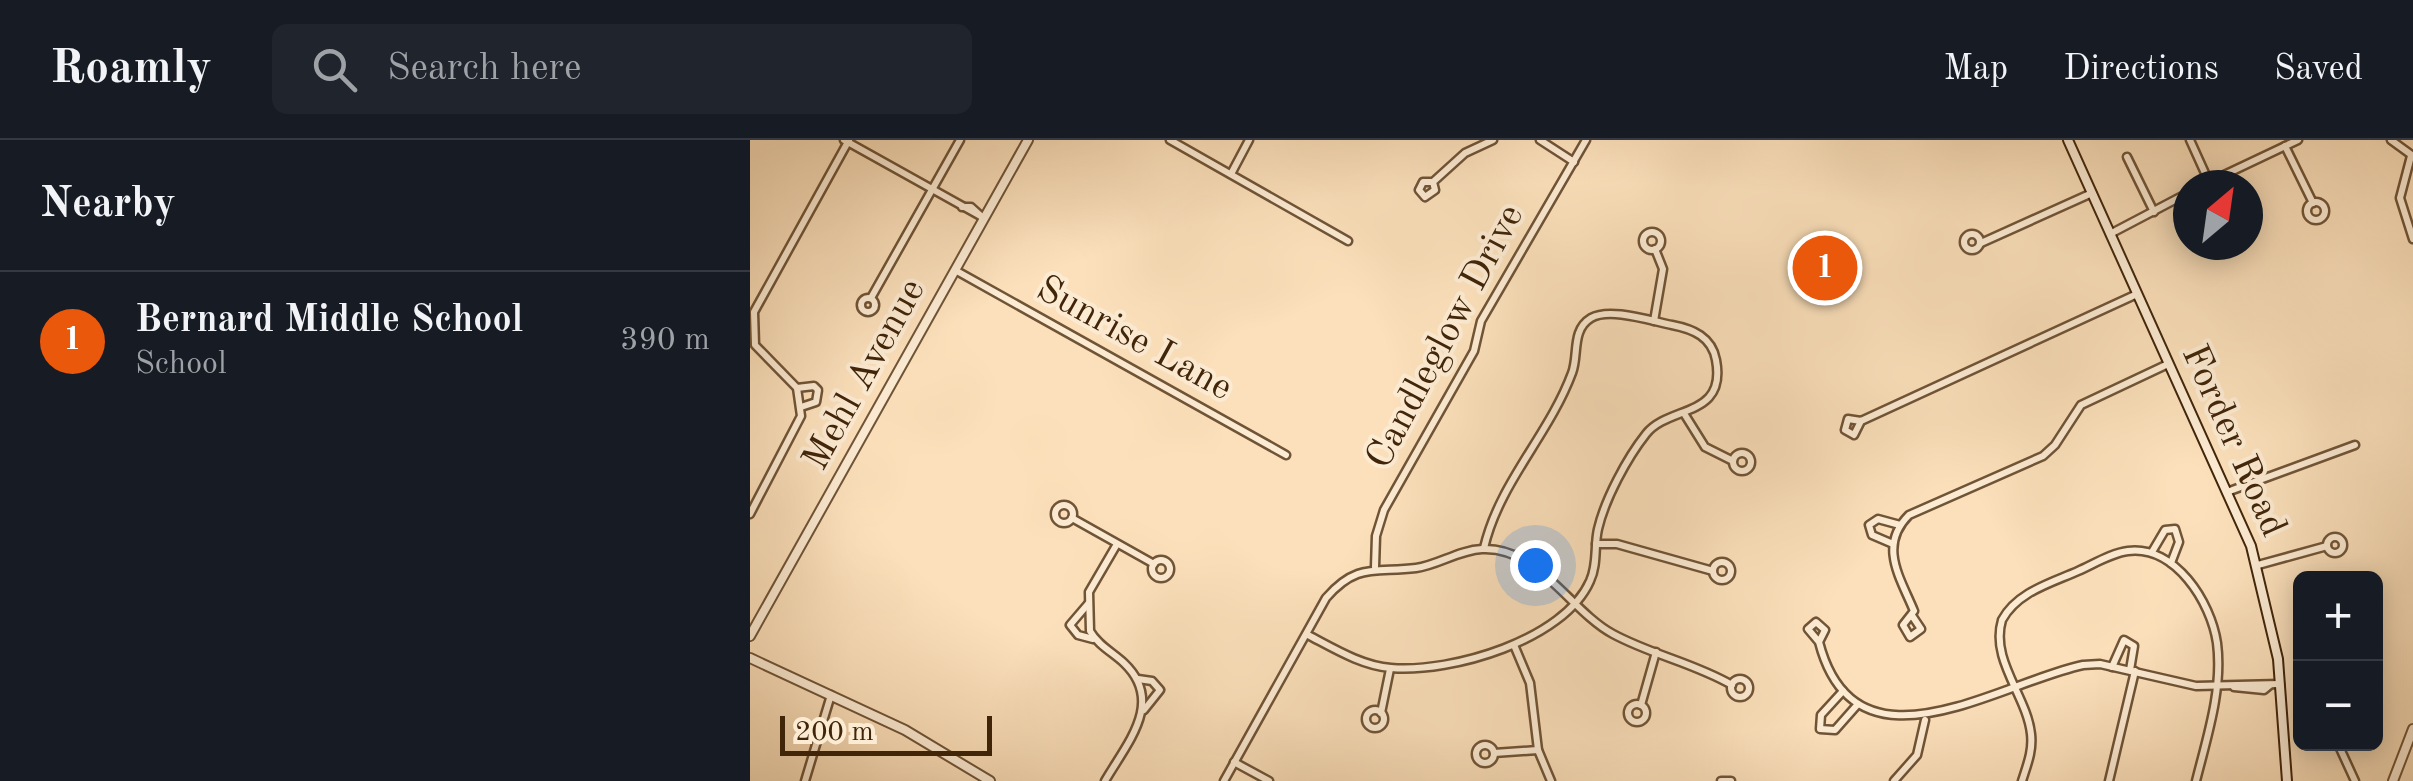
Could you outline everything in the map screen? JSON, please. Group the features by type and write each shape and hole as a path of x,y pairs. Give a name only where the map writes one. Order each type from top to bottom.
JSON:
{"street":[{"path":"871,298 960,140"},
{"name":"Mehl Avenue","path":"750,636 1028,140"},
{"path":"1170,140 1348,240"},
{"path":"1231,174 1249,140"},
{"path":"1433,182 1464,152 1493,140"},
{"path":"1540,140 1574,162"},
{"name":"Candleglow Drive","path":"1375,568 1376,536 1384,510 1474,352 1480,321 1586,140"},
{"name":"Forder Road","path":"2068,140 2258,565 2280,684 2287,781"},
{"path":"2190,140 2201,170"},
{"path":"2235,170 2298,140"},
{"path":"2391,140 2412,156 2400,198 2413,239"},
{"path":"750,514 788,448 801,407 797,388 753,346 756,306 847,141 983,218"},
{"path":"2286,146 2313,203"},
{"path":"2127,157 2154,212"},
{"path":"1980,243 2047,217 2092,193"},
{"path":"2110,234 2173,202"},
{"path":"1654,322 1662,269 1655,249"},
{"name":"Sunrise Lane","path":"955,270 1286,455"},
{"path":"1861,422 2137,294"},
{"path":"1308,634 1345,655 1390,668 1438,664 1535,636 1575,603 1594,571 1602,514 1644,436 1663,420 1685,415 1706,400 1713,388 1716,357 1699,333 1605,314 1581,327 1572,374 1492,516 1484,548"},
{"path":"1914,617 1894,563 1893,544 1900,525 1910,516 2043,456 2055,445 2081,404 2168,364"},
{"path":"797,388 814,386 818,390 816,402 801,407"},
{"path":"1685,415 1705,448 1733,461"},
{"path":"2226,493 2355,445"},
{"path":"1072,518 1154,564"},
{"path":"1893,544 1872,535 1868,525 1878,518 1900,525"},
{"path":"2152,552 2164,530 2175,529 2180,538 2171,563"},
{"path":"1105,781 1143,710 1160,690 1152,681 1137,678 1090,631 1089,592 1118,544"},
{"path":"1596,544 1617,544 1714,570"},
{"path":"2258,565 2327,546"},
{"path":"1224,781 1334,589 1375,568 1416,568 1484,548 1531,565 1608,631 1701,667 1732,685"},
{"path":"2022,781 2031,754 2031,730 1999,634 2012,605 2107,557 2130,550 2152,552 2171,563 2190,584 2212,625 2217,644 2216,688 2196,781"},
{"path":"1089,604 1070,625 1078,635 1095,639"},
{"path":"2109,781 2134,646 2124,640 2112,666"},
{"path":"1818,642 1843,690 1858,704 1897,719 1926,720 2066,668 2112,666 2216,688 2280,684"},
{"path":"1514,645 1535,704 1538,750 1551,781"},
{"path":"1642,705 1656,652"},
{"path":"750,658 904,730 990,781"},
{"path":"1380,713 1390,668"},
{"path":"1137,678 1143,710"},
{"path":"1843,690 1822,715 1820,729 1835,730 1858,704"},
{"path":"804,781 831,694"},
{"path":"1894,781 1916,756 1926,720"},
{"path":"2393,781 2413,729"},
{"path":"1494,754 1538,750"},
{"path":"2341,751 2355,781"},
{"path":"1234,762 1269,781"},
{"path":"1721,781 1730,781"}],"place":[{"name":"Bernard Middle School","path":"1825,268"}]}
